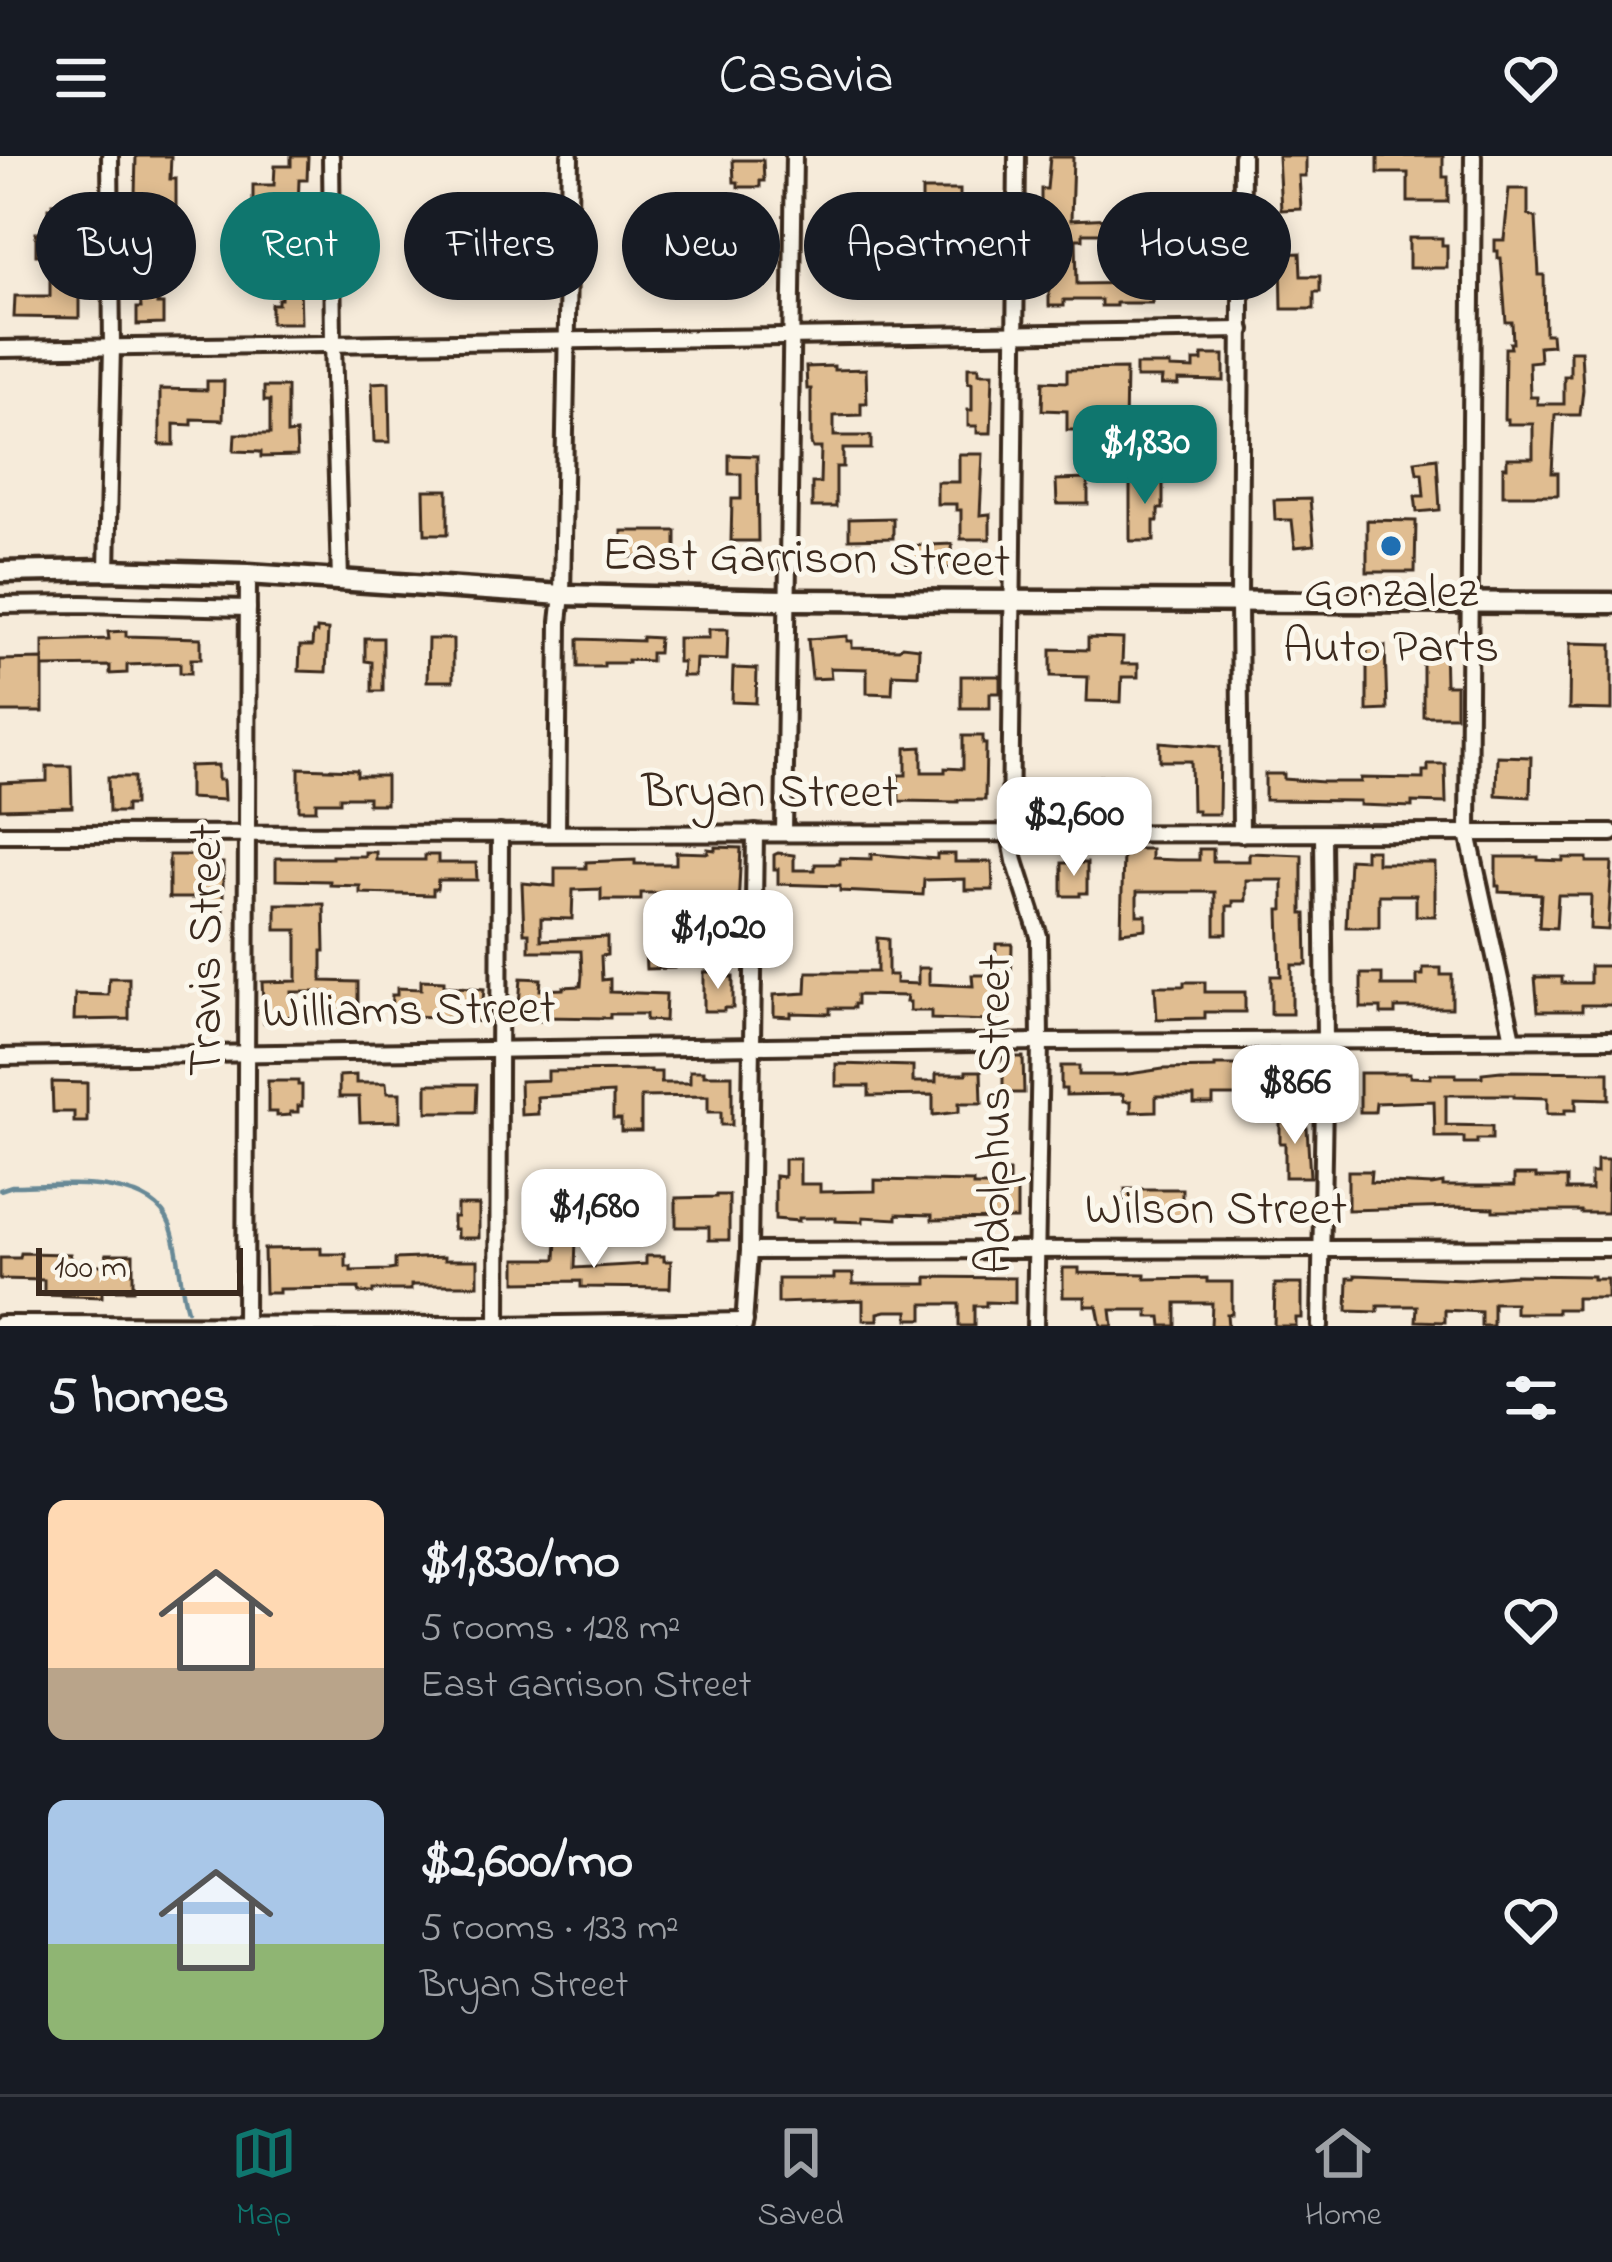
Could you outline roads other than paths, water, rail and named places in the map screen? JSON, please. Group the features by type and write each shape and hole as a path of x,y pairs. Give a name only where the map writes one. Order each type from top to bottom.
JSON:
{"main road":[{"name":"East Garrison Street","path":"0,572 248,574 562,595 786,601 1612,603"}],"street":[{"path":"107,570 110,156"},
{"path":"332,156 340,580"},
{"path":"557,833 569,156"},
{"path":"784,833 794,156"},
{"name":"Adolphus Street","path":"1017,156 1010,835 1039,936 1035,1326"},
{"path":"1241,834 1242,156"},
{"path":"1473,156 1468,833 1513,1039"},
{"path":"0,349 1242,330"},
{"name":"Travis Street","path":"246,1325 248,574"},
{"path":"0,605 248,608"},
{"name":"Bryan Street","path":"0,834 1612,832"},
{"path":"498,1325 500,833"},
{"path":"0,1324 745,1324 754,833"},
{"path":"1320,1326 1323,834"},
{"name":"Williams Street","path":"0,1057 1612,1039"},
{"name":"Wilson Street","path":"749,1251 1612,1248"}],"waterway":[{"path":"0,1190 100,1186 143,1197 160,1209 170,1225 187,1310"}],"place":[{"name":"Gonzalez Auto Parts","path":"1391,546"}]}
